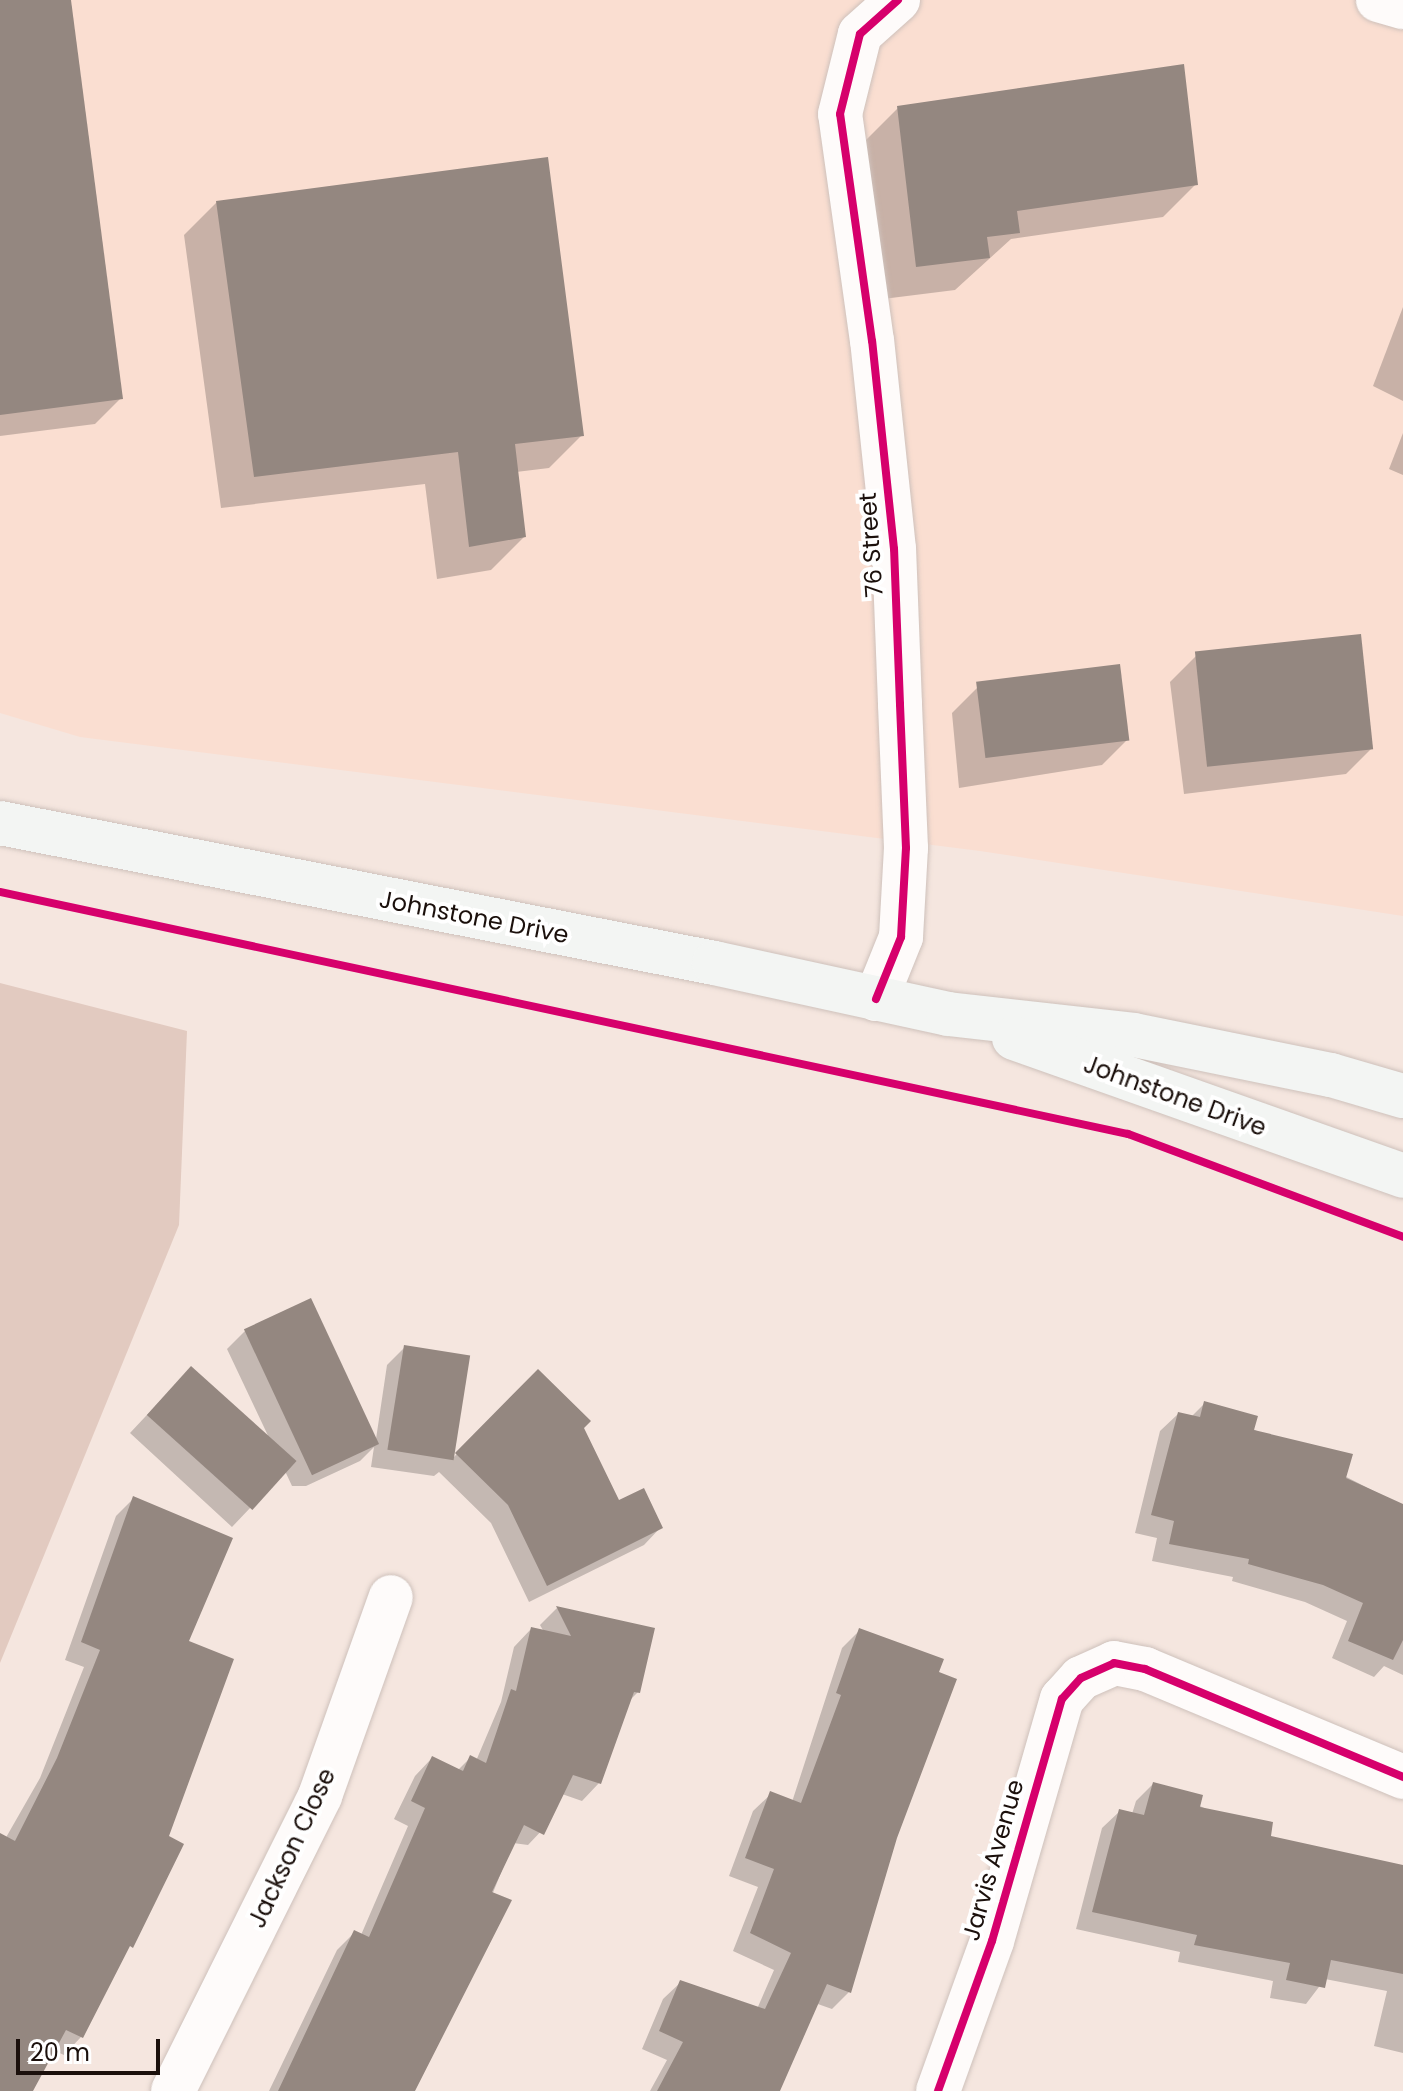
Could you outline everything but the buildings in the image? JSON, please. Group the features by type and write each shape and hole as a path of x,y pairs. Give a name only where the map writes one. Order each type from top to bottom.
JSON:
{"main road":[{"name":"Johnstone Drive","path":"0,823 948,1014 1134,1035 1331,1075 1403,1096"},
{"name":"Johnstone Drive","path":"948,1014 1403,1176"}],"street":[{"name":"76 Street","path":"876,999 901,937 906,834 894,549 872,341 840,114 860,34 898,0"},
{"path":"1378,0 1403,7"},
{"name":"Jackson Close","path":"173,2091 320,1796 391,1597"},
{"name":"Jarvis Avenue","path":"938,2091 992,1941 1062,1699 1081,1678 1114,1663 1177,1681 1403,1777"}],"shaded area":[{"path":"0,0 1403,0 1403,916 980,851 80,737 0,713"},
{"path":"0,983 187,1031 179,1225 0,1663"}],"cycle path":[{"path":"876,999 901,937 906,848 894,549 872,341 840,114 860,34 898,0"},
{"path":"0,892 1128,1134 1403,1237"},
{"path":"938,2091 992,1941 1062,1699 1081,1678 1114,1663 1145,1669 1403,1777"}]}
